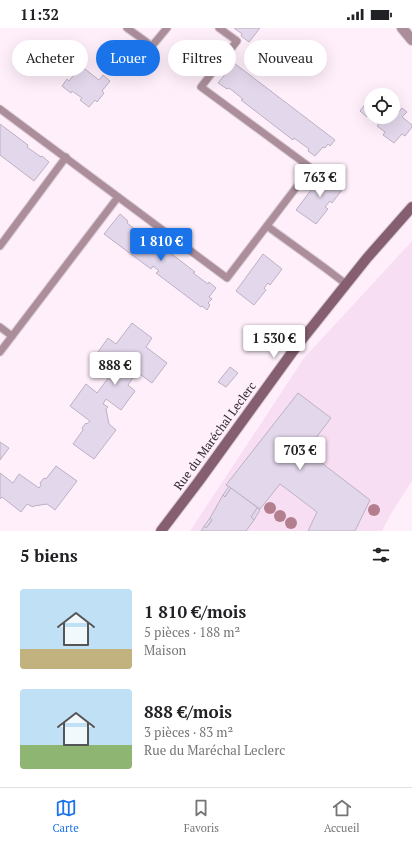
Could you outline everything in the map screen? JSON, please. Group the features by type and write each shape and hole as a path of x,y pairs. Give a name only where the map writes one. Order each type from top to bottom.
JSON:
{"main road":[{"name":"Rue du Maréchal Leclerc","path":"161,531 296,347 366,258 412,207"}],"street":[{"path":"402,28 412,40"}],"lane":[{"path":"127,28 152,46 167,28"},
{"path":"0,109 227,278 311,168 201,87 237,41 219,28"},
{"path":"0,246 66,157"},
{"path":"0,352 118,197"},
{"path":"267,226 346,284"},
{"path":"0,327 12,336"}],"shaded area":[{"path":"412,241 412,481 392,512 382,531 190,531 304,358"}],"building":[{"path":"234,28 260,28 251,40 246,40 241,36 242,34"},
{"path":"236,65 244,71 244,76 251,76 335,140 330,146 328,144 325,148 323,147 315,156 308,151 309,149 294,138 293,140 241,100 243,99 229,88 227,89 218,83 224,76 236,76"},
{"path":"88,71 99,80 102,76 104,76 110,81 102,91 104,93 97,102 95,100 89,107 80,100 82,98 72,91 71,93 62,86 67,79 69,81 73,76 88,76"},
{"path":"364,106 364,114 360,111"},
{"path":"402,108 407,112 402,117 412,125 412,127 405,136 402,134 394,143 383,135 385,132 377,126 379,124 400,124 400,110"},
{"path":"0,124 28,145 27,147 49,162 34,181 0,155"},
{"path":"324,173 344,187 332,203 330,201 325,207 328,209 316,224 296,210"},
{"path":"120,214 128,221 127,223 140,233 142,231 195,272 193,273 208,284 209,282 216,288 209,297 212,299 208,303 210,305 207,310 156,273 159,271 153,266 151,269 104,234"},
{"path":"263,254 282,269 270,285 268,283 264,288 266,290 254,305 236,291"},
{"path":"132,323 152,338 146,347 167,363 152,383 137,372 128,385 135,391 121,410 106,399 103,404 108,407 106,409 109,424 116,430 94,459 73,444 83,430 82,428 90,421 70,406 86,384 97,393 112,373 93,359 108,338 116,344"},
{"path":"230,367 238,373 226,387 218,382"},
{"path":"298,393 331,418 306,451 370,500 355,531 308,531 317,512 280,484 260,509 226,485"},
{"path":"0,442 9,448 0,460"},
{"path":"56,466 77,481 55,510 47,504 33,507 27,504 21,512 2,497 0,499 0,473 13,483 19,474 39,488 41,485 40,483 44,478 46,479"},
{"path":"229,486 231,488 225,497 223,495"},
{"path":"231,488 258,508 251,517 254,520 246,531 201,531 204,526 206,528 212,520 210,518 223,495 225,497"},
{"path":"257,508 260,510 254,520 251,517"},
{"path":"210,518 212,520 206,528 204,526"}]}
